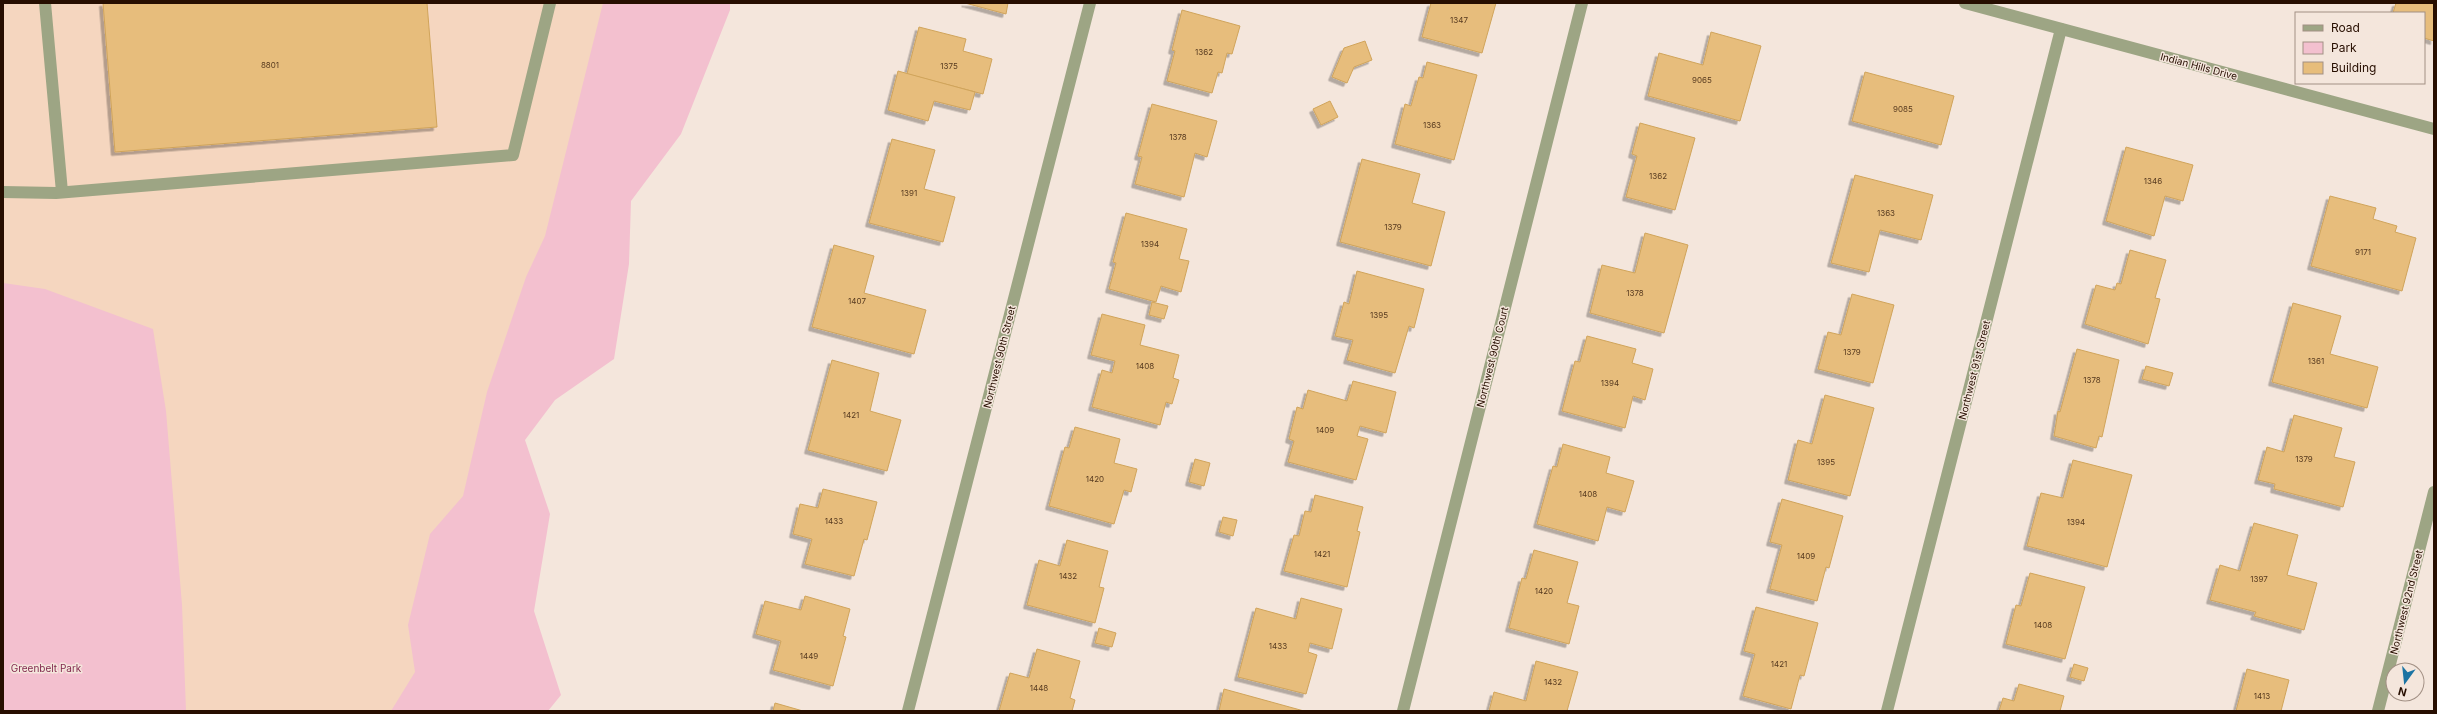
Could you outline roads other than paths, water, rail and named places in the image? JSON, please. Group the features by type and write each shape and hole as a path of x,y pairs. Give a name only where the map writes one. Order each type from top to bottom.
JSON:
{"street":[{"path":"45,3 62,192"},
{"path":"3,192 62,192 512,154 550,3"},
{"name":"Northwest 90th Street","path":"908,711 1090,3"},
{"name":"Northwest 90th Court","path":"1402,711 1582,3"},
{"name":"Indian Hills Drive","path":"1965,3 2434,129"},
{"name":"Northwest 91st Street","path":"1887,711 2062,29"},
{"name":"Northwest 92nd Street","path":"2378,711 2434,492"}],"park label":[{"name":"Greenbelt Park","path":"46,668"}]}
